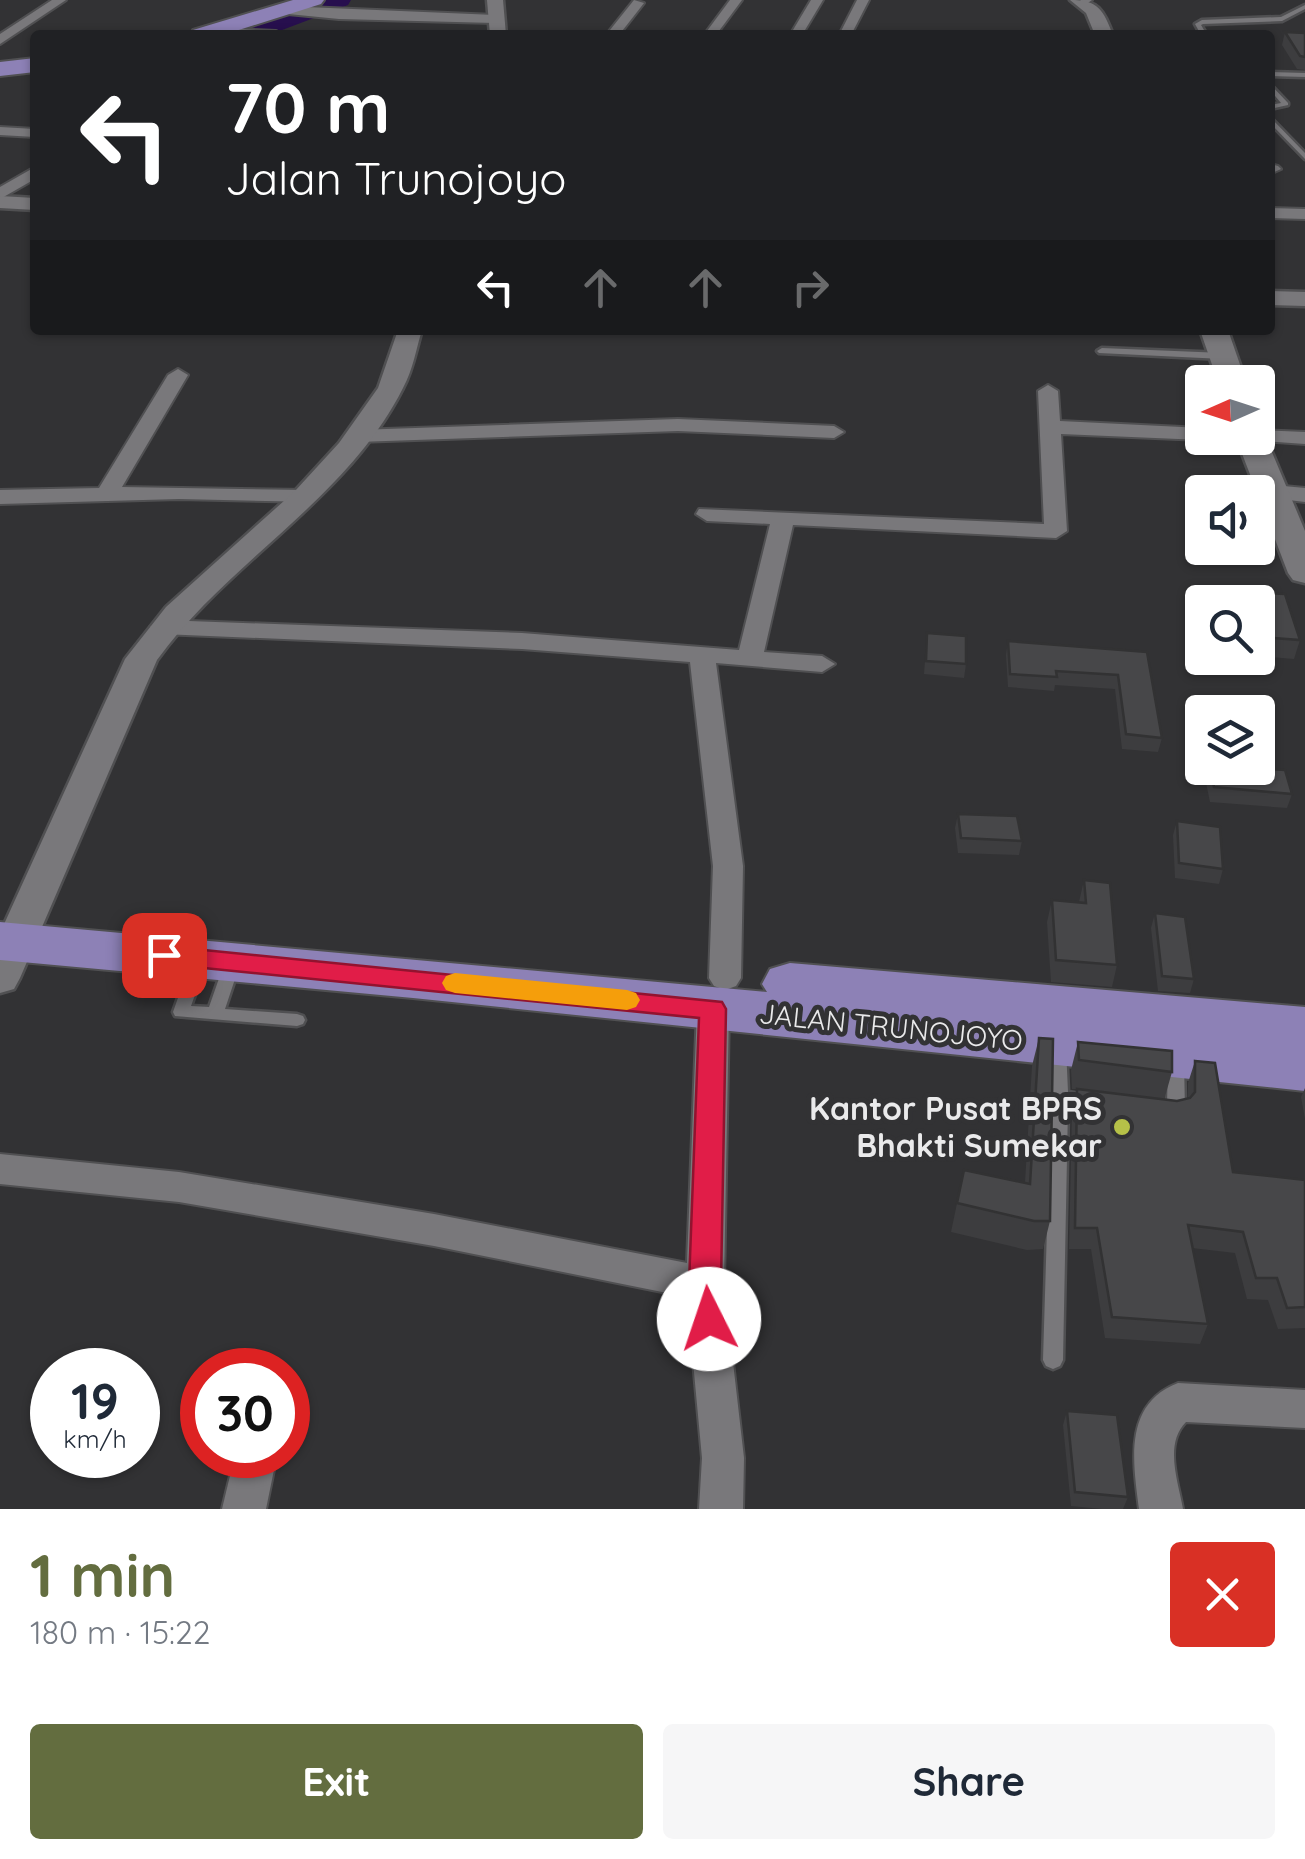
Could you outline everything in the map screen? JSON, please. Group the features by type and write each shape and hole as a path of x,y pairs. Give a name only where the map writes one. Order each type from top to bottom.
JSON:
{"highway":[{"path":"228,30 304,9"},
{"path":"0,69 30,66"},
{"name":"JALAN TRUNOJOYO","path":"9,937 217,960 440,968"},
{"name":"JALAN TRUNOJOYO","path":"9,937 440,968 719,994 1305,1029"},
{"name":"JALAN TRUNOJOYO","path":"719,994 1058,1071 1176,1055 1305,1068"}],"main road":[{"path":"1083,0 1094,10 1102,30"},
{"path":"1265,455 1289,494 1302,557"}],"street":[{"path":"0,40 60,0"},
{"path":"304,9 366,0"},
{"path":"304,9 496,27 495,0"},
{"path":"714,30 736,0"},
{"path":"799,30 817,0"},
{"path":"848,30 863,0"},
{"path":"616,30 638,3"},
{"path":"0,131 30,133"},
{"path":"0,194 30,175"},
{"path":"0,202 30,204"},
{"path":"1275,213 1305,214"},
{"path":"1275,298 1305,298"},
{"path":"9,937 121,699 162,627 306,497 358,436 390,392 408,335"},
{"path":"106,493 178,375"},
{"path":"707,514 1056,531 1048,391"},
{"path":"358,436 678,425 834,432"},
{"path":"1050,427 1185,433"},
{"path":"1275,437 1305,438"},
{"path":"0,497 106,493 306,497"},
{"path":"750,659 783,519"},
{"path":"162,627 522,641 822,664"},
{"path":"702,655 728,866 705,1284 723,1458 721,1509"},
{"path":"0,1169 179,1187 434,1230 705,1284"},
{"path":"1162,1509 1153,1430 1160,1416 1178,1402 1305,1409"},
{"path":"244,1509 251,1478"}],"lane":[{"path":"1201,30 1198,24 1202,22 1282,19 1305,7"},
{"path":"1275,70 1305,67"},
{"path":"1275,71 1305,75"},
{"path":"1275,92 1286,106 1275,106"},
{"path":"1275,125 1305,158"},
{"path":"1102,351 1223,356"},
{"path":"214,1014 217,960"},
{"path":"217,960 181,1012 298,1020"},
{"path":"1150,1110 1176,1111 1176,1055"},
{"path":"1058,1071 1114,1105"},
{"path":"1053,1360 1058,1071"}],"building":[{"path":"1285,32 1305,33 1305,57 1300,56"},
{"path":"1275,593 1285,594 1300,640 1275,638"},
{"path":"927,633 966,636 966,664 926,661"},
{"path":"1008,641 1147,652 1162,738 1126,734 1118,675 1056,671 1057,677 1010,674"},
{"path":"1275,769 1285,770 1292,794 1214,787 1275,785"},
{"path":"958,814 1017,816 1022,841 961,838"},
{"path":"1177,821 1220,827 1223,869 1179,863"},
{"path":"1084,880 1110,883 1117,965 1056,960 1052,900 1086,903"},
{"path":"1155,913 1185,917 1194,979 1162,976"},
{"path":"1039,1038 1053,1039 1050,1221 1034,1221 957,1203 964,1170 1030,1184"},
{"path":"1078,1042 1172,1051 1172,1072 1079,1060"},
{"path":"1195,1061 1215,1063 1233,1172 1305,1180 1305,1307 1287,1308 1277,1278 1256,1278 1243,1232 1188,1225 1208,1324 1112,1317 1097,1228 1075,1228 1077,1089 1177,1101 1190,1098 1195,1092"},
{"path":"1067,1411 1117,1415 1128,1497 1075,1492"}],"waterway":[{"path":"260,30 340,0"}],"slow traffic":[{"path":"455,983 627,1000"}],"place":[{"name":"Kantor Pusat BPRS Bhakti Sumekar","path":"1122,1127"}],"route":[{"path":"164,955 713,1009 705,1284 709,1319"}]}
